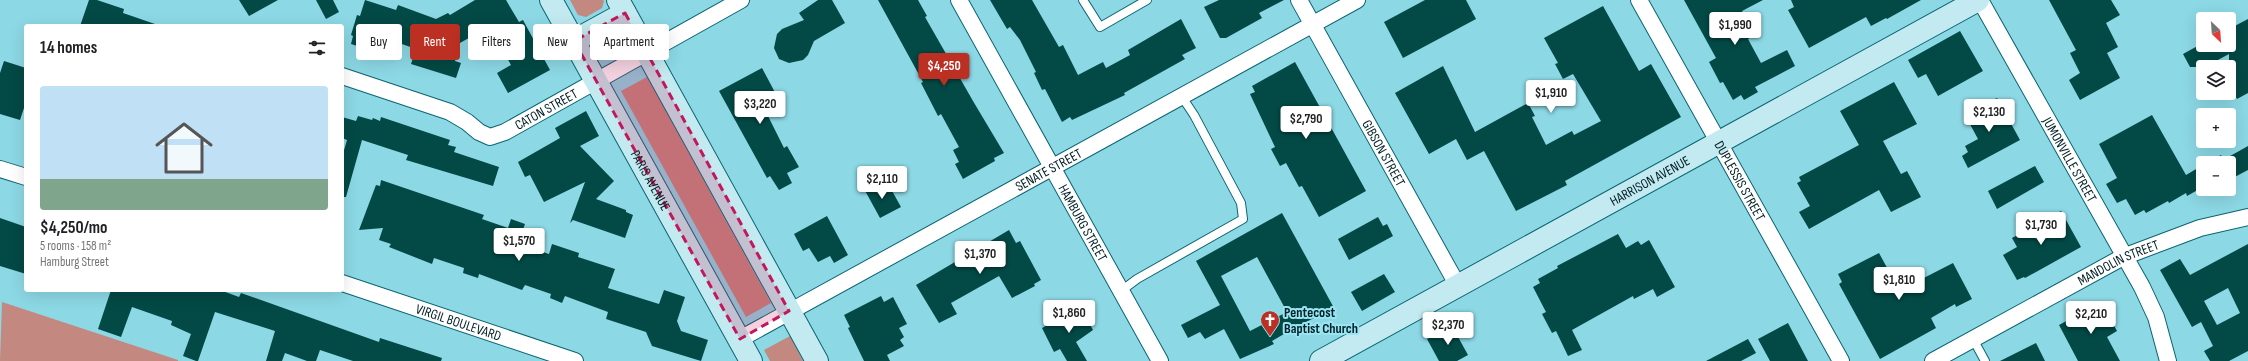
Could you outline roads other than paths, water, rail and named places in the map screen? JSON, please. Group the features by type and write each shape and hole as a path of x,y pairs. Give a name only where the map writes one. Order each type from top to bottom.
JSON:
{"street":[{"name":"PARIS AVENUE","path":"552,0 565,24"},
{"name":"CATON STREET","path":"669,41 741,0"},
{"name":"HAMBURG STREET","path":"959,0 1160,361"},
{"name":"GIBSON STREET","path":"1299,0 1458,286"},
{"name":"SENATE STREET","path":"740,339 1357,0"},
{"name":"DUPLESSIS STREET","path":"1639,0 1841,361"},
{"name":"HARRISON AVENUE","path":"1321,361 1979,0"},
{"name":"JUMONVILLE STREET","path":"1979,0 2123,257 2142,287 2156,317 2168,361"},
{"path":"582,35 621,6 631,24"},
{"name":"PARIS AVENUE","path":"582,55 751,361"},
{"name":"CATON STREET","path":"344,77 450,112 467,122 479,132 490,137 504,132 635,60"},
{"path":"651,60 817,361"},
{"path":"0,169 24,176"},
{"name":"MANDOLIN STREET","path":"1933,361 2123,257 2200,228 2248,217"},
{"name":"VIRGIL BOULEVARD","path":"344,284 575,361"}],"lane":[{"path":"1083,0 1100,28 1147,0"},
{"path":"1121,291 1137,279 1243,219 1240,203 1194,115 1182,97"},
{"path":"1973,339 1985,361"}],"place":[{"name":"Pentecost Baptist Church","path":"1270,337"}]}
